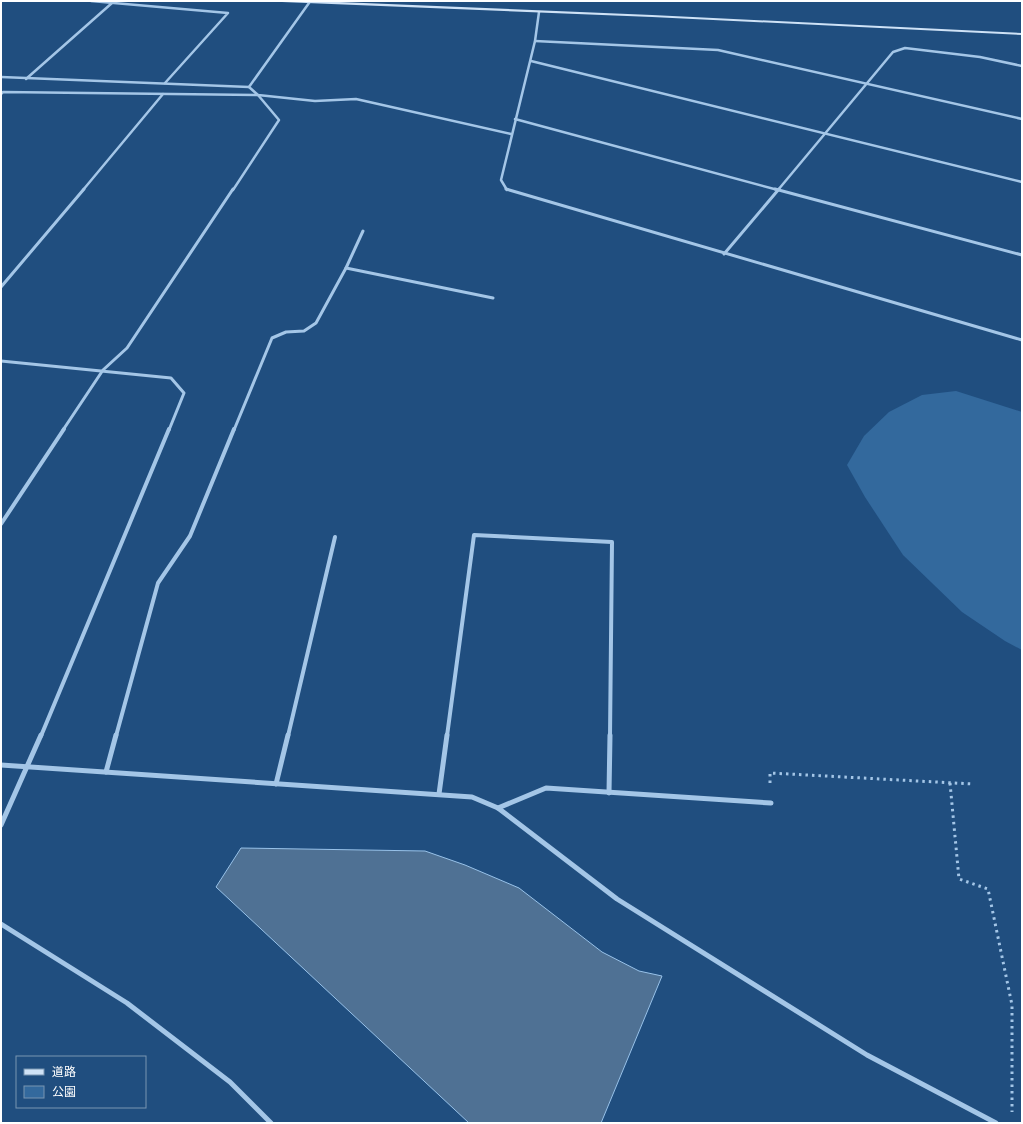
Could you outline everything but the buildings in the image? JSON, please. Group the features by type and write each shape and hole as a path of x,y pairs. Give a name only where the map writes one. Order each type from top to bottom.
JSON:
{"street":[{"path":"91,1 228,14 166,83"},
{"path":"282,1 1022,34"},
{"path":"26,79 112,3"},
{"path":"249,86 308,3"},
{"path":"539,12 531,61 511,134 501,180 506,190 1022,340"},
{"path":"535,41 718,50 868,82 1022,119"},
{"path":"724,254 893,52 905,48 980,57 1022,66"},
{"path":"531,61 1022,182"},
{"path":"1,77 249,86 269,106 279,120 127,348 103,370 1,524"},
{"path":"1,94 3,92 258,95 315,101 356,99 511,134"},
{"path":"1,287 163,94"},
{"path":"515,119 1022,255"},
{"path":"106,772 158,583 190,536 267,346 272,338 286,332 304,331 316,323 346,268 363,231"},
{"path":"346,268 493,298"},
{"path":"1,361 171,378 184,393 28,767 1,825"},
{"path":"439,794 474,535 612,542 609,793"},
{"path":"276,784 335,537"},
{"path":"1,765 472,797 498,808 617,899 867,1055 996,1123"},
{"path":"498,808 546,788 770,803"},
{"path":"1,924 127,1002 230,1082 271,1123"}],"path":[{"path":"770,803 770,773 973,784"},
{"path":"950,783 959,879 988,889 1012,1004 1013,1106 1010,1117"}],"green space":[{"path":"956,391 1022,412 1022,650 1005,641 962,612 903,555 865,497 847,465 864,436 889,412 922,395"}],"shaded area":[{"path":"241,848 425,851 465,865 519,888 602,952 639,971 662,976 601,1123 469,1123 216,887"}]}
